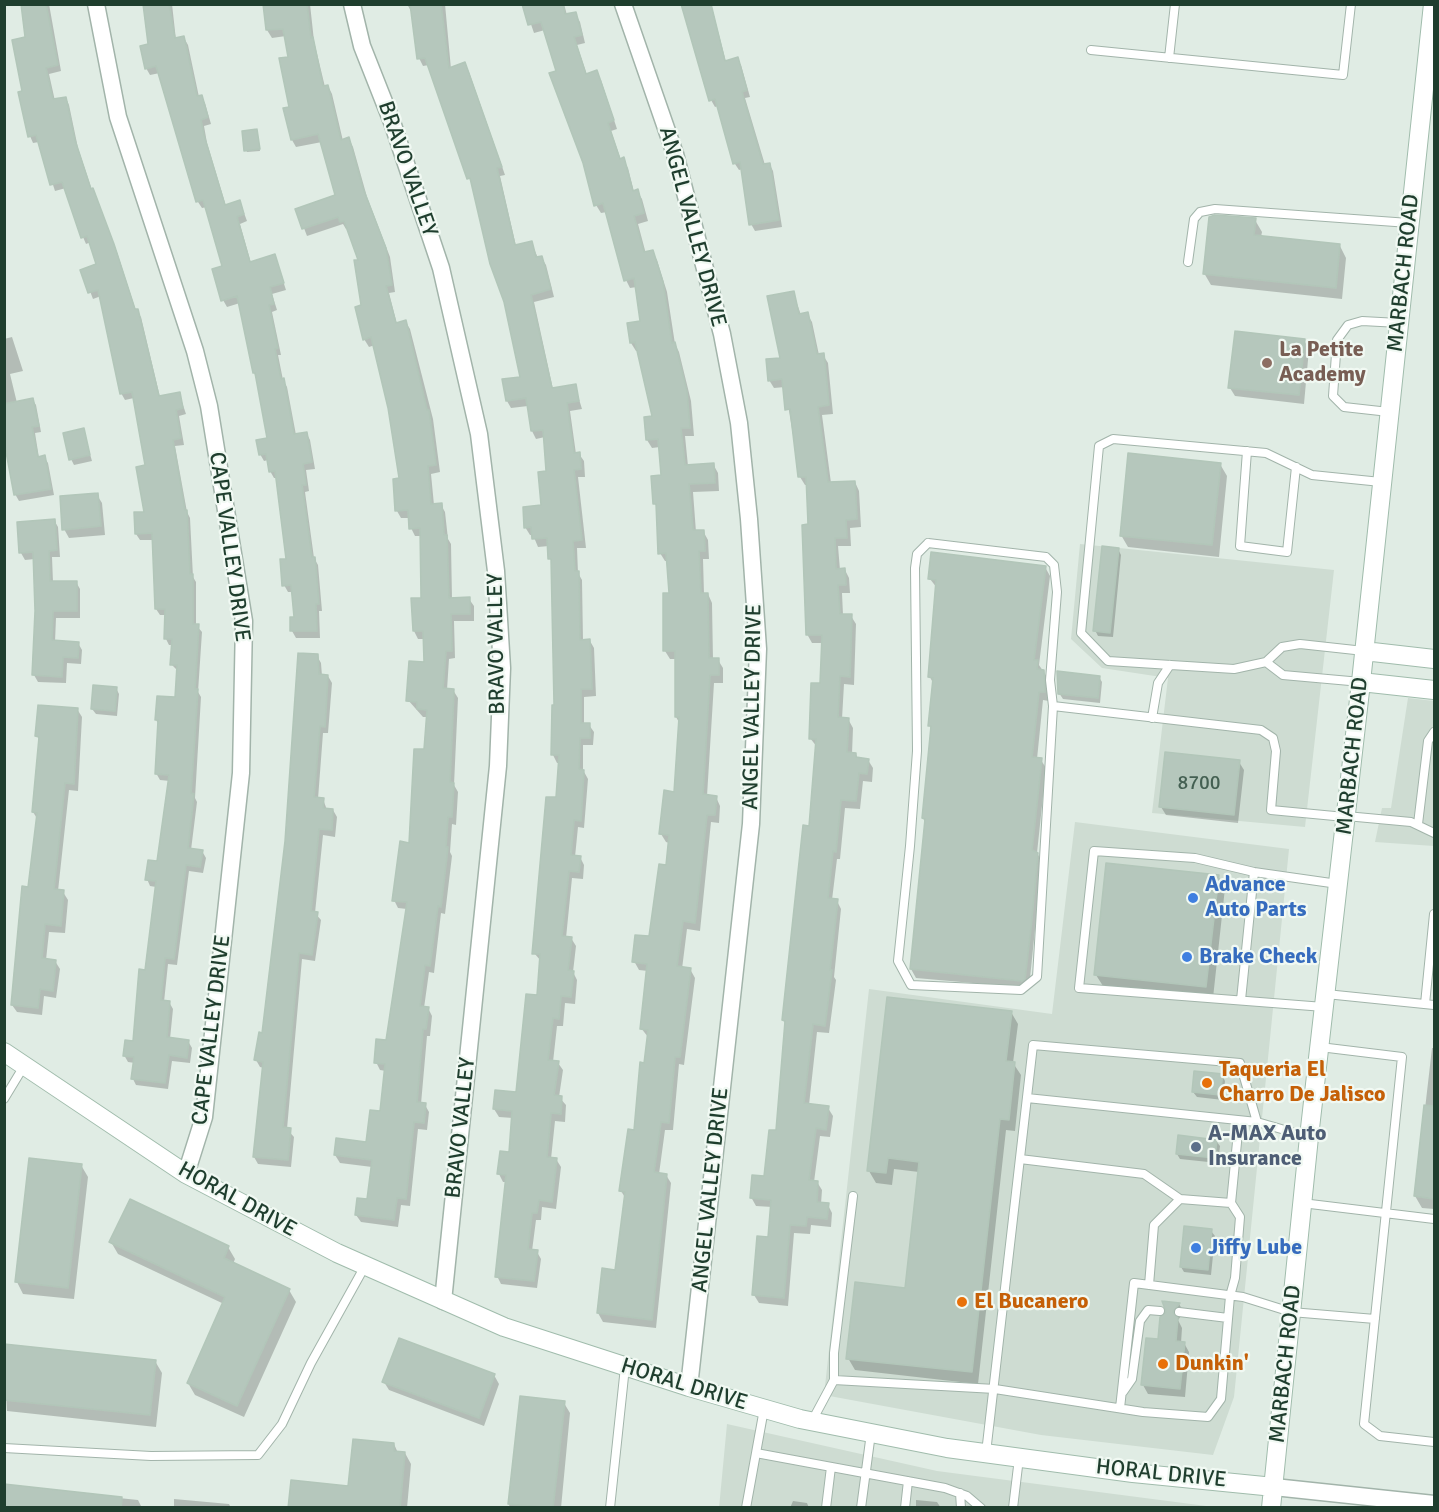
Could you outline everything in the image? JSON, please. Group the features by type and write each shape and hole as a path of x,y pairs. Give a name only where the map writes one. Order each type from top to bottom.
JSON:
{"main road":[{"name":"MARBACH ROAD","path":"1271,1508 1309,1137 1361,682 1433,4"},
{"path":"1364,651 1434,659"},
{"path":"1361,682 1434,690"},
{"name":"HORAL DRIVE","path":"4,1052 186,1174 365,1266 504,1327 689,1387 812,1422 986,1454 1274,1487"}],"street":[{"name":"CAPE VALLEY DRIVE","path":"96,4 118,117 195,351 209,406 244,621 244,714 240,784 204,1117 186,1174"},
{"name":"BRAVO VALLEY","path":"352,4 362,46 392,122 441,268 479,434 496,571 502,668 498,766 443,1301"},
{"name":"ANGEL VALLEY DRIVE","path":"623,4 675,154 722,334 739,423 749,519 758,649 751,824 689,1387"},
{"name":"HORAL DRIVE","path":"1274,1487 1434,1504"}],"lane":[{"path":"1169,58 1175,4"},
{"path":"1091,50 1343,75 1351,4"},
{"path":"1188,262 1194,219 1200,212 1215,209 1410,223"},
{"path":"1389,412 1344,407 1333,396 1337,340 1348,325 1362,321 1400,323"},
{"path":"1364,651 1300,645 1282,647 1266,662 1234,669 1108,661 1081,633 1099,446 1113,439 1266,453 1312,475 1381,482"},
{"path":"1247,451 1239,546 1287,552 1296,467"},
{"path":"928,543 1046,557 1054,565 1057,591 1050,680 1053,706 1037,977 1021,990 911,985 898,961 910,846 916,750 915,568 918,554 928,543"},
{"path":"1266,662 1283,675 1361,682"},
{"path":"1152,718 1158,683 1170,665"},
{"path":"1053,706 1261,730 1273,738 1276,751 1271,810 1418,824 1434,833"},
{"path":"1418,824 1428,741 1434,732"},
{"path":"1338,884 1254,872 1195,858 1094,851 1079,988 1241,1000 1325,1000 1434,1005"},
{"path":"1241,1000 1254,872"},
{"path":"1425,1004 1434,914"},
{"path":"986,1454 1033,1045 1240,1063 1257,1122"},
{"path":"1320,1047 1402,1057 1364,1424 1380,1436 1434,1442"},
{"path":"4,1099 25,1066"},
{"path":"1027,1098 1239,1122 1257,1122 1309,1137"},
{"path":"834,1380 995,1389 1120,1408 1208,1417 1221,1399 1230,1296 1235,1278 1240,1217 1231,1203 1239,1122"},
{"path":"1020,1159 1144,1174 1180,1199 1231,1203"},
{"path":"812,1422 834,1380 834,1353 852,1196"},
{"path":"1149,1285 1154,1225 1180,1199"},
{"path":"1302,1203 1434,1219"},
{"path":"4,1448 151,1456 258,1455 282,1424 311,1363 365,1266"},
{"path":"1120,1408 1134,1283 1230,1296 1291,1312 1376,1319"},
{"path":"1122,1394 1132,1379 1140,1321 1148,1310 1161,1311"},
{"path":"1179,1312 1228,1318"},
{"path":"610,1508 626,1367"},
{"path":"746,1508 764,1409"},
{"path":"861,1508 871,1433"},
{"path":"756,1453 960,1493 981,1508"},
{"path":"1014,1508 1019,1458"},
{"path":"826,1508 831,1467"},
{"path":"905,1508 908,1481"},
{"path":"960,1493 961,1508"}],"shaded area":[{"path":"1080,544 1334,570 1305,827 1152,813 1168,678 1102,668 1071,639"},
{"path":"1408,698 1434,701 1434,846 1375,842 1382,808 1391,808"},
{"path":"1075,822 1289,849 1234,1397 1213,1455 1041,1435 824,1395 869,989 1052,1014"},
{"path":"727,1424 937,1471 1214,1507 719,1508"}],"building":[{"path":"21,4 46,4 58,65 46,68 53,99 66,97 75,140 91,189 93,188 114,244 135,309 138,309 159,396 180,392 183,408 176,410 181,438 173,440 185,510 187,510 190,574 193,574 193,624 199,624 195,689 198,689 191,793 194,794 188,848 203,850 200,867 186,865 174,959 165,958 161,1000 170,1001 167,1037 189,1040 187,1058 169,1055 165,1083 131,1079 134,1057 123,1056 125,1040 133,1041 139,969 145,970 156,881 145,880 148,860 157,861 169,775 155,774 157,696 175,697 177,665 170,665 172,639 164,639 165,609 155,609 152,533 135,534 134,512 144,512 136,467 145,465 132,392 120,394 98,290 88,293 80,270 96,264 87,236 81,238 62,182 50,185 36,135 28,137 18,92 22,91 12,40 25,37"},
{"path":"143,4 169,4 175,38 184,36 197,96 202,95 208,117 201,120 204,135 225,205 240,200 244,214 237,217 250,262 275,254 284,283 270,287 274,304 269,305 278,348 275,349 281,379 284,378 294,434 307,432 312,462 303,464 306,485 302,485 312,557 315,557 319,604 316,604 317,631 290,631 290,617 294,617 291,585 282,586 280,559 286,559 275,471 269,472 266,454 259,455 256,440 267,438 237,296 221,301 212,269 222,266 203,200 196,202 156,66 145,69 140,46 148,44"},
{"path":"263,4 307,4 311,38 313,37 323,86 328,85 341,140 349,137 363,188 386,248 392,285 386,286 396,323 406,320 427,410 429,410 436,465 428,466 431,504 442,503 444,535 447,535 449,598 470,597 470,614 451,614 452,651 446,651 443,688 454,689 450,782 454,783 452,817 448,817 446,847 448,847 441,907 438,906 430,966 425,965 420,1006 429,1007 426,1029 423,1029 417,1102 426,1103 424,1123 414,1122 406,1199 397,1198 394,1220 355,1215 357,1198 367,1199 372,1160 334,1155 336,1138 366,1142 370,1110 380,1111 385,1064 374,1063 376,1039 386,1040 407,902 392,901 400,841 409,843 414,749 424,749 427,710 417,709 417,702 406,701 409,661 424,662 423,631 413,631 411,598 421,598 420,528 409,529 408,510 395,511 393,479 399,478 388,408 371,337 363,340 355,307 361,305 354,260 358,260 344,221 340,222 338,217 302,229 295,209 335,195 318,134 291,140 283,108 289,107 279,58 288,57 283,29 266,30"},
{"path":"410,4 441,4 449,68 465,62 502,167 497,168 515,245 532,241 536,257 542,256 551,289 531,295 552,388 576,384 579,401 567,403 574,453 580,452 581,469 574,470 582,540 573,541 575,571 579,571 580,640 590,639 592,689 581,689 581,723 590,723 590,738 580,738 579,769 584,770 581,821 574,820 571,855 581,856 579,872 569,871 562,936 572,937 568,970 574,971 571,997 561,996 559,1019 553,1018 548,1060 559,1061 554,1095 562,1096 561,1114 551,1113 547,1157 557,1158 552,1202 539,1200 537,1213 532,1213 528,1249 538,1250 534,1281 495,1277 506,1175 497,1174 500,1151 509,1152 512,1111 493,1109 495,1090 516,1092 526,994 537,995 540,954 532,954 546,797 556,797 559,755 551,755 552,705 554,705 551,559 548,559 547,538 532,539 531,527 524,528 523,507 541,505 538,472 546,471 543,430 531,431 526,398 506,401 502,379 520,377 504,302 490,264 470,178 467,179 425,58 417,59"},
{"path":"522,4 563,4 565,14 576,12 582,35 574,37 586,74 597,70 614,120 608,123 620,159 624,157 633,191 638,189 644,213 634,216 644,252 653,250 663,282 672,343 675,342 687,392 690,428 681,428 685,465 714,463 715,483 689,484 693,530 704,530 705,551 699,551 701,593 708,593 709,658 719,658 719,675 710,675 703,794 717,796 715,815 707,815 695,923 683,921 677,966 691,968 680,1057 675,1057 669,1123 661,1122 654,1172 667,1174 652,1320 597,1313 602,1268 615,1270 625,1192 619,1191 628,1129 634,1130 640,1062 644,1063 648,1030 640,1029 647,964 632,962 635,935 649,936 659,864 666,865 669,835 659,834 664,790 674,792 679,717 675,717 675,651 663,651 663,593 669,593 666,553 658,554 656,504 653,504 651,476 661,475 658,439 646,440 644,417 652,416 635,342 630,343 627,323 640,321 634,278 624,281 603,203 594,206 583,163 549,73 556,71 541,22 528,25"},
{"path":"681,4 711,4 725,61 738,57 747,90 742,92 763,164 770,163 779,220 749,225 740,162 733,164 715,99 709,101"},
{"path":"257,129 260,149 244,151 242,131"},
{"path":"1215,215 1256,218 1254,235 1340,244 1336,288 1203,274 1209,217"},
{"path":"794,291 799,314 808,312 817,354 824,353 829,405 818,407 828,482 855,481 857,519 846,520 847,538 835,538 836,569 845,568 846,585 838,585 840,614 852,614 850,677 840,676 838,717 849,718 847,752 856,753 856,757 869,759 867,774 859,773 856,801 841,800 836,852 833,851 828,898 838,899 830,970 832,970 825,1026 813,1024 804,1103 829,1106 826,1130 816,1128 809,1180 818,1181 817,1202 829,1203 827,1219 807,1217 806,1226 790,1225 784,1298 752,1295 757,1236 768,1237 771,1200 750,1198 752,1175 764,1176 769,1130 776,1130 785,1021 782,1020 803,825 809,826 816,739 809,739 811,683 820,683 822,635 806,635 802,525 808,524 806,477 798,477 790,409 785,410 782,379 768,381 766,359 780,358 767,296"},
{"name":"La Petite Academy","path":"1235,331 1305,339 1299,395 1228,388"},
{"path":"33,398 39,426 32,427 38,457 45,455 51,489 14,495 4,441 4,404"},
{"path":"84,428 90,455 69,460 63,433"},
{"path":"1128,453 1221,463 1212,545 1120,536"},
{"path":"98,493 101,526 62,530 60,496"},
{"path":"55,519 57,550 49,551 50,581 77,581 77,611 53,611 52,640 79,642 78,658 63,657 62,677 32,675 35,611 33,552 19,553 17,522"},
{"path":"1102,546 1119,548 1110,633 1093,631"},
{"path":"931,552 1046,566 1034,660 1038,660 1037,669 1044,670 1045,692 1039,692 1032,757 1042,758 1032,850 1038,853 1025,979 1022,981 910,969 925,819 922,818 931,726 928,726 933,678 928,677 936,580 928,579"},
{"path":"298,653 318,654 319,674 328,675 325,727 320,726 314,797 324,798 323,808 333,809 332,830 319,829 311,911 318,912 312,955 299,953 283,1127 291,1128 288,1160 253,1157 263,1062 254,1060 259,1032 262,1033 285,841"},
{"path":"1057,671 1100,676 1098,698 1058,694"},
{"path":"93,685 117,687 115,711 91,709"},
{"path":"38,705 78,708 74,784 65,783 54,889 64,890 61,926 45,924 42,958 56,960 53,991 40,989 38,1008 11,1005 22,886 28,887 37,813 32,812 39,737 35,736"},
{"path":"1165,752 1240,760 1234,815 1159,807"},
{"path":"1106,863 1219,875 1206,987 1094,975"},
{"path":"887,997 1012,1011 1006,1061 1015,1062 1009,1120 1000,1119 972,1372 846,1359 855,1282 905,1288 919,1162 888,1158 886,1173 867,1171"},
{"name":"Taqueria El Charro De Jalisco","path":"1194,1071 1223,1074 1220,1095 1192,1092"},
{"path":"1424,1105 1434,1106 1434,1199 1414,1196"},
{"name":"A-MAX Auto Insurance","path":"1178,1135 1217,1140 1215,1158 1176,1154"},
{"path":"29,1158 82,1164 68,1288 15,1282"},
{"path":"130,1199 229,1246 224,1258 290,1289 237,1406 187,1383 225,1297 109,1242"},
{"name":"Jiffy Lube","path":"1184,1226 1212,1229 1208,1270 1180,1267"},
{"name":"Dunkin'","path":"1162,1301 1180,1303 1173,1312 1178,1318 1176,1341 1185,1342 1180,1389 1141,1385 1146,1338 1158,1339 1160,1317 1166,1312"},
{"path":"399,1338 495,1374 479,1418 382,1382"},
{"path":"4,1344 156,1360 150,1415 4,1400"},
{"path":"520,1396 565,1401 553,1508 508,1504"},
{"path":"353,1439 394,1443 394,1451 405,1452 400,1508 288,1508 291,1480 348,1486"},
{"path":"4,1484 122,1497 121,1508 4,1508"}],"place":[{"name":"La Petite Academy","path":"1267,363"},
{"name":"Advance Auto Parts","path":"1193,898"},
{"name":"Brake Check","path":"1187,957"},
{"name":"Taqueria El Charro De Jalisco","path":"1207,1083"},
{"name":"A-MAX Auto Insurance","path":"1196,1147"},
{"name":"Jiffy Lube","path":"1196,1248"},
{"name":"El Bucanero","path":"962,1302"},
{"name":"Dunkin'","path":"1163,1364"}]}
